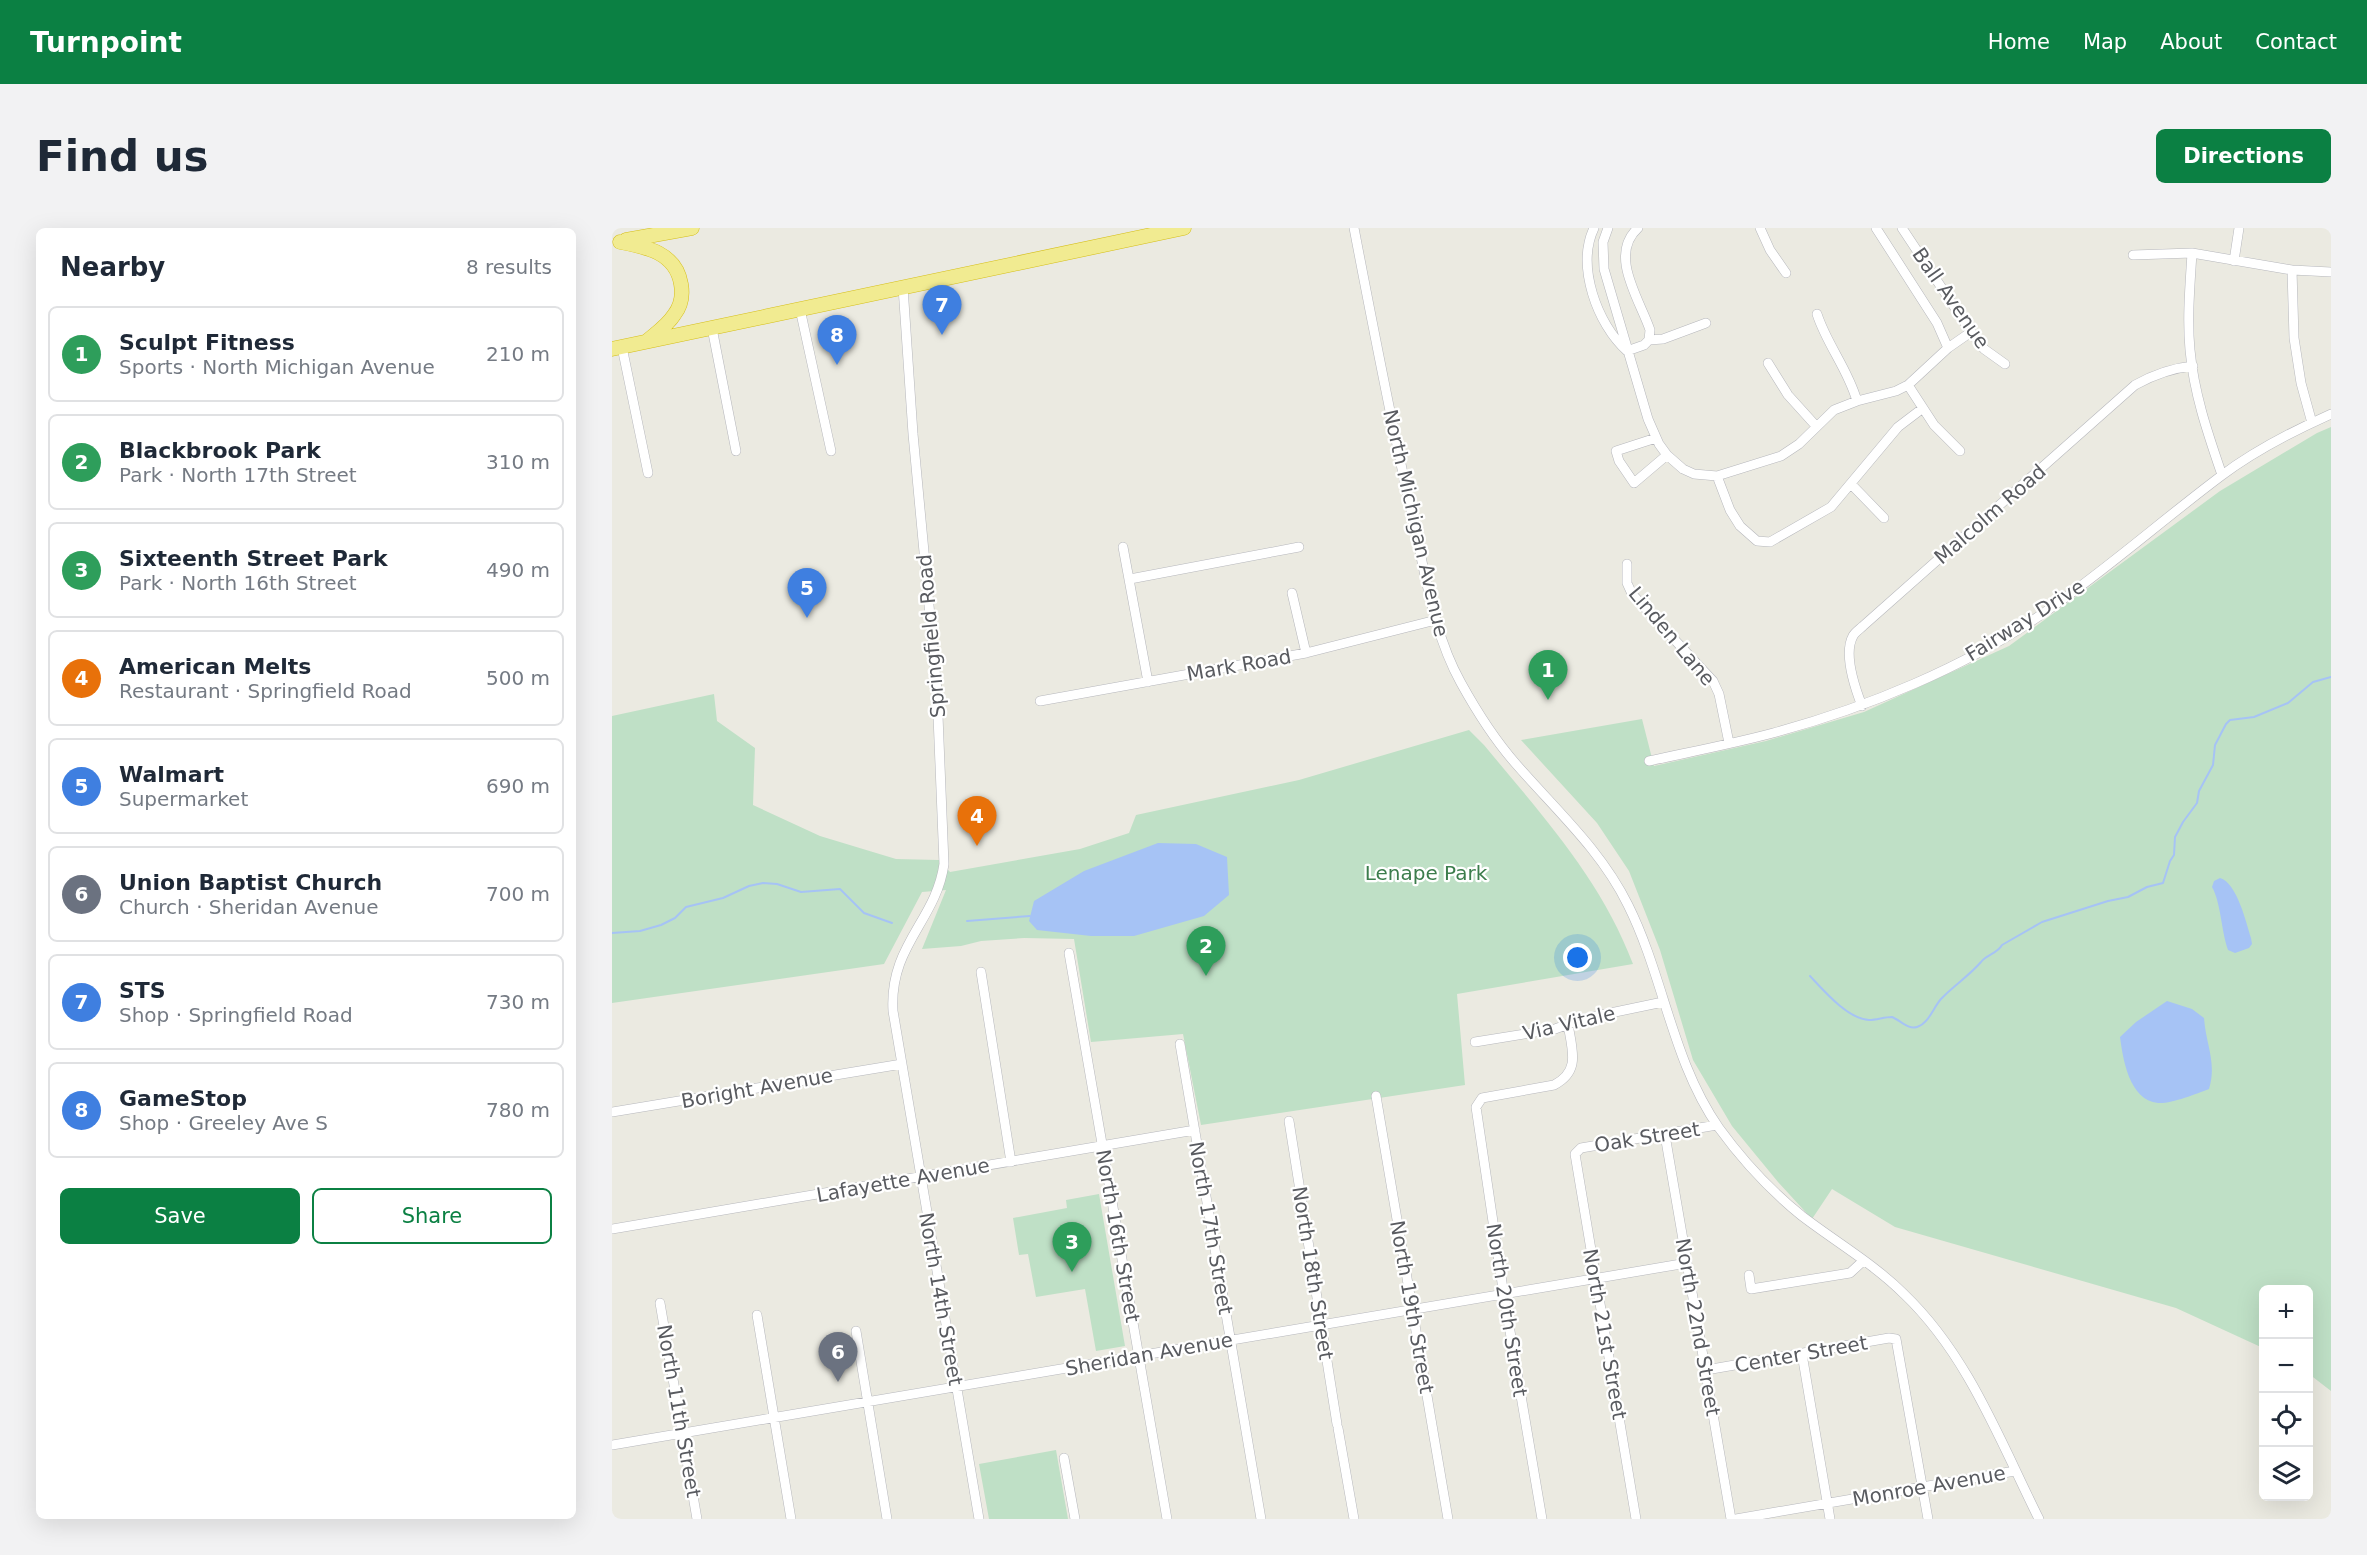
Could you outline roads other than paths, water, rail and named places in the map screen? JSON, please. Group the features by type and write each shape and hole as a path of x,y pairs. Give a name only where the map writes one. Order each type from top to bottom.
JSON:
{"highway":[{"path":"616,242 692,228"},
{"path":"1111,243 1128,228"},
{"path":"617,348 1184,228"},
{"path":"616,242 648,248 664,256 676,268 680,278 681,299 677,310 671,320 645,342"}],"street":[{"name":"North Michigan Avenue","path":"1354,228 1391,423 1436,620 1458,678 1493,736 1581,834 1615,881 1642,936 1688,1069 1717,1125 1741,1157 1770,1188 1901,1291 1944,1338 1983,1405 2039,1519"},
{"path":"1594,228 1587,254 1590,286 1608,330 1617,343 1627,351"},
{"path":"1608,228 1603,242 1604,269 1624,332 1627,351 1656,438 1667,455 1683,469 1694,474 1716,476 1781,456 1799,444 1834,410 1908,385 1948,348 1971,332"},
{"path":"1627,351 1644,345 1649,340 1650,330 1626,266 1624,251 1627,240 1638,228"},
{"path":"1760,228 1770,250 1786,273"},
{"path":"1876,228 1937,323 1948,348"},
{"name":"Ball Avenue","path":"1902,228 1971,332 1984,349 2005,364"},
{"path":"2234,261 2239,228"},
{"path":"2192,253 2189,312 2193,366 2199,406 2222,475"},
{"path":"2133,255 2192,253 2292,270 2331,272"},
{"path":"2292,270 2295,349 2312,423"},
{"name":"Springfield Road","path":"895,973 907,945 938,890 943,872 944,853 937,691 913,434 903,287"},
{"path":"800,309 831,451"},
{"path":"1817,314 1829,344 1846,370 1857,401"},
{"path":"1649,340 1663,339 1706,323"},
{"path":"712,328 736,451"},
{"path":"617,348 648,473"},
{"path":"1768,363 1788,395 1816,426"},
{"name":"Malcolm Road","path":"1862,706 1853,682 1851,647 1853,636 2135,385 2168,370 2193,366"},
{"path":"1908,385 1947,440 1960,451"},
{"path":"1716,476 1730,510 1740,526 1757,541 1777,539 1831,507 1898,427 1923,408"},
{"name":"Fairway Drive","path":"1649,761 1773,733 1862,706 1897,692 1989,646 2044,613 2094,577 2222,475 2331,414"},
{"path":"1656,438 1616,451 1626,473 1634,483 1667,455"},
{"path":"1851,484 1884,518"},
{"path":"1123,547 1148,682"},
{"path":"1130,579 1299,547"},
{"name":"Linden Lane","path":"1627,564 1627,583 1632,594 1717,688 1729,743"},
{"path":"1292,593 1306,653"},
{"name":"Mark Road","path":"1040,701 1306,653 1436,620"},
{"name":"North 16th Street","path":"1069,953 1167,1519"},
{"path":"981,972 1011,1162"},
{"name":"North 14th Street","path":"895,973 893,1011 979,1519"},
{"name":"Via Vitale","path":"1475,1042 1555,1029 1663,1002"},
{"name":"North 20th Street","path":"1542,1519 1503,1294 1476,1107 1482,1098 1554,1085 1562,1081 1570,1073 1573,1062 1568,1024"},
{"name":"North 17th Street","path":"1180,1044 1261,1519"},
{"name":"Boright Avenue","path":"612,1112 902,1064"},
{"name":"North 19th Street","path":"1376,1096 1448,1519"},
{"name":"North 18th Street","path":"1289,1121 1320,1325 1354,1519"},
{"name":"Oak Street","path":"1578,1151 1581,1148 1717,1125"},
{"name":"Lafayette Avenue","path":"612,1229 1195,1130"},
{"name":"North 22nd Street","path":"1665,1135 1731,1519"},
{"name":"North 21st Street","path":"1578,1151 1575,1154 1636,1519"},
{"path":"1749,1275 1751,1289 1844,1274 1856,1270 1863,1261"},
{"name":"Sheridan Avenue","path":"612,1446 1687,1263"},
{"name":"North 11th Street","path":"660,1303 697,1519"},
{"path":"757,1315 791,1519"},
{"path":"856,1331 887,1519"},
{"name":"Center Street","path":"1706,1370 1889,1338 1896,1339 1922,1488"},
{"path":"1802,1354 1830,1519"},
{"path":"1064,1458 1075,1519"},
{"name":"Monroe Avenue","path":"1736,1519 2015,1471"},
{"path":"1922,1488 1928,1519"}],"water":[{"path":"1158,843 1196,844 1227,857 1229,895 1204,916 1134,936 1091,936 1037,930 1029,921 1034,901 1084,871"},
{"path":"2220,878 2226,881 2236,895 2251,938 2252,944 2249,948 2235,953 2228,950 2212,887 2214,881"},
{"path":"2167,1001 2192,1009 2204,1018 2212,1071 2209,1089 2191,1096 2158,1103 2140,1095 2134,1087 2126,1067 2120,1037 2136,1022"}],"waterway":[{"path":"1810,976 1837,1003 1853,1015 1869,1020 1892,1017 1914,1028 1921,1025 1946,994 1983,959 2002,945 2042,922 2128,897 2147,887 2163,883 2174,855 2175,837 2197,803 2199,791 2213,765 2215,745 2226,724 2230,720 2254,717 2288,703 2313,682 2331,677"},
{"path":"612,933 640,931 661,925 675,918 686,907 723,898 749,886 763,883 777,884 801,892 840,889 864,913 892,923"},
{"path":"967,921 1030,916"}],"place":[{"name":"STS","path":"942,335"},
{"name":"GameStop","path":"837,365"},
{"name":"Walmart","path":"807,618"},
{"name":"Sculpt Fitness","path":"1548,700"},
{"name":"American Melts","path":"977,846"},
{"name":"Blackbrook Park","path":"1206,976"},
{"name":"Sixteenth Street Park","path":"1072,1272"},
{"name":"Union Baptist Church","path":"838,1382"}],"park label":[{"name":"Lenape Park","path":"1426,873"}]}
